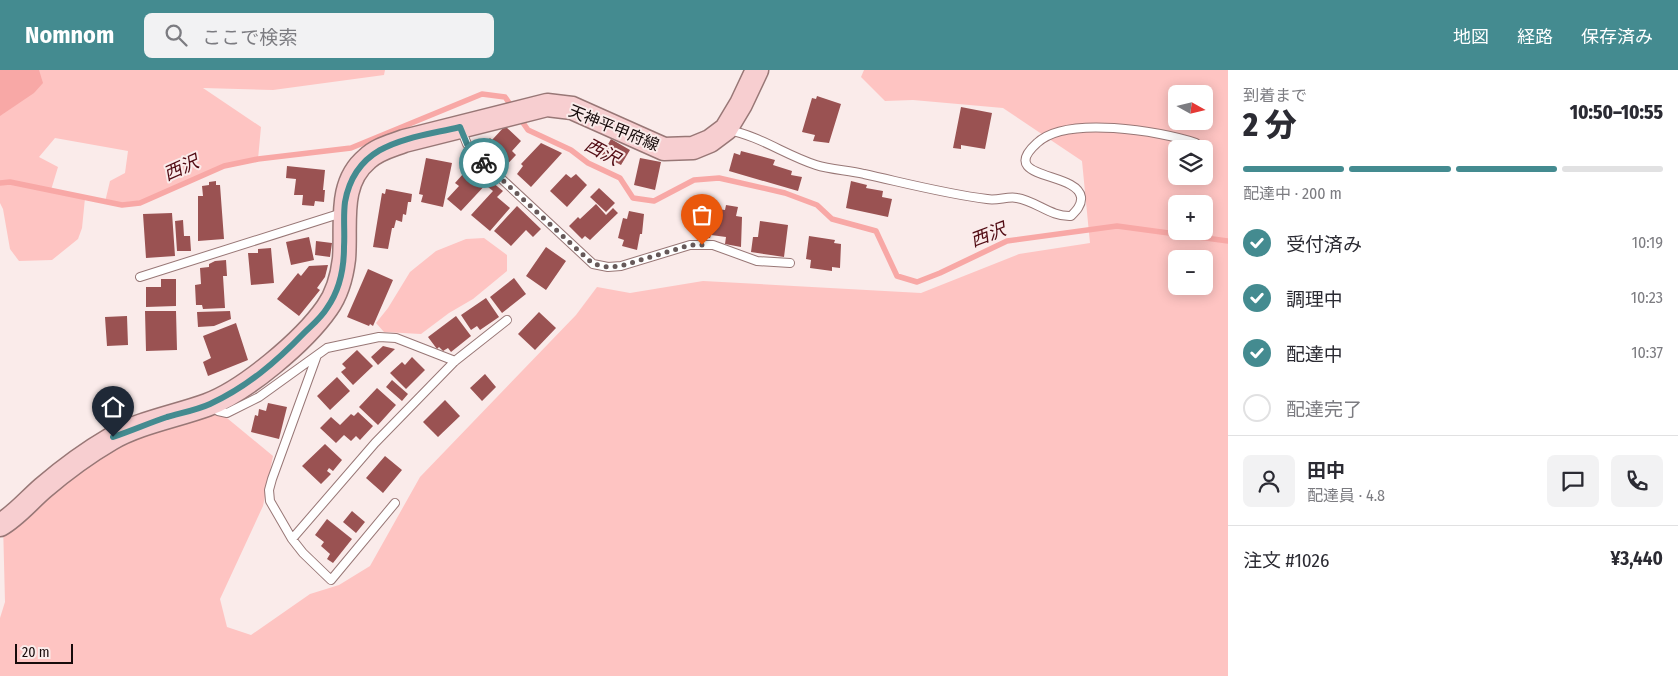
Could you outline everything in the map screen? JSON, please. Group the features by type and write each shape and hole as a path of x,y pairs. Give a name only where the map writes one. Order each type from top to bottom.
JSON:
{"main road":[{"name":"天神平甲府線","path":"0,525 82,456 113,437 210,404 244,385 274,363 327,308 338,286 344,259 344,212 348,193 355,172 366,159 381,149 404,141 547,105 572,108 664,149 693,148 710,141 726,129 741,104 757,70"}],"lane":[{"path":"460,127 467,144 478,157 593,264 608,267 621,266 690,245 713,245 757,261 790,263"},
{"path":"726,129 752,136 817,165 840,168 952,194 991,200 1016,197 1064,216 1071,216 1078,208 1081,202 1079,191 1069,183 1032,171 1027,163 1027,154 1046,135 1076,127 1148,131 1171,134 1188,140"},
{"path":"140,277 344,212"},
{"path":"292,539 375,443 455,361 508,320"},
{"path":"210,404 218,411 227,413 259,397 316,358 327,348 379,337 396,338 455,361"},
{"path":"316,358 268,490 270,501 292,539 303,553 331,580 394,503"}],"shaded area":[{"path":"0,70 385,70 384,75 273,90 203,88 261,127 258,159 224,166 140,203 122,205 105,202 110,181 125,173 128,151 55,138 39,157 58,167 51,190 85,198 82,228 78,239 52,260 19,261 10,249 3,209 0,203"},
{"path":"0,70 39,70 43,83 34,93 0,116"},
{"path":"864,70 1228,70 1228,676 0,676 0,618 5,602 3,523 83,456 210,404 273,456 263,506 220,599 227,627 251,635 310,594 339,585 370,566 420,477 576,315 597,287 630,293 703,281 921,293 1019,254 1090,243 1082,161 1003,108 913,100 885,101 861,77"},
{"path":"484,238 507,255 507,271 473,299 449,313 421,334 384,332 376,323 388,308 410,272 436,251 466,239"}],"building":[{"path":"817,96 841,104 829,143 813,141 815,135 802,132 812,98 816,99"},
{"path":"961,107 992,113 985,149 961,145 961,149 953,148"},
{"path":"505,126 521,141 512,151 516,155 503,169 480,148 490,138 492,140"},
{"path":"611,139 630,150 621,165 602,155"},
{"path":"541,143 562,153 531,187 517,174 523,166 521,164"},
{"path":"741,151 775,160 773,165 792,171 791,175 802,177 798,191 729,171 734,153 740,155"},
{"path":"426,158 452,163 443,207 421,202 423,195 419,194"},
{"path":"640,158 661,162 655,190 634,185"},
{"path":"471,165 489,181 461,211 447,199 459,186 455,183"},
{"path":"287,166 325,170 324,202 315,201 314,206 302,205 303,195 294,195 296,179 286,178"},
{"path":"566,174 571,178 576,174 587,185 567,207 550,191"},
{"path":"216,181 216,185 220,185 224,239 198,241 198,196 203,196 202,186"},
{"path":"851,181 867,185 866,188 883,191 882,197 892,199 888,217 846,208"},
{"path":"492,182 503,191 497,197 510,208 490,231 471,215 493,191 488,187"},
{"path":"599,188 615,203 606,212 590,197"},
{"path":"386,189 412,194 411,202 408,202 406,215 403,214 402,222 396,220 394,228 392,228 388,249 373,247 382,193 385,194"},
{"path":"596,204 606,215 613,208 618,213 590,240 585,236 582,239 569,226 578,217 580,219"},
{"path":"726,205 738,207 736,216 742,217 741,247 725,244 726,237 711,235 710,238 700,237 704,207 725,210"},
{"path":"517,206 541,229 533,237 526,230 511,246 494,231"},
{"path":"629,211 644,214 642,234 640,234 637,250 622,246 624,240 618,238 623,218 627,219"},
{"path":"172,213 175,256 146,258 143,214"},
{"path":"183,220 184,236 190,236 191,251 177,251 175,221"},
{"path":"760,221 788,225 784,257 751,252 753,237 758,237"},
{"path":"809,236 835,240 834,243 841,244 840,268 832,267 832,271 810,268 811,260 806,259"},
{"path":"309,237 314,260 291,265 286,242"},
{"path":"316,241 332,243 330,257 315,255"},
{"path":"546,247 566,261 546,290 526,276"},
{"path":"271,248 274,283 251,285 248,253 258,253 258,249"},
{"path":"226,260 227,276 223,276 225,308 203,309 202,305 196,305 195,285 201,284 200,268 209,267 209,264 215,261"},
{"path":"328,265 325,277 317,288 320,290 299,316 277,299 298,273 301,276 309,266"},
{"path":"368,269 393,280 373,326 347,317"},
{"path":"514,278 526,294 502,313 490,297"},
{"path":"161,279 176,279 176,306 146,307 146,287 161,287"},
{"path":"486,298 499,317 480,330 477,326 471,330 461,315"},
{"path":"145,311 176,311 177,350 146,351"},
{"path":"230,311 231,319 214,326 198,327 197,312"},
{"path":"539,312 556,328 535,350 518,334"},
{"path":"127,316 128,345 107,346 105,317"},
{"path":"456,316 471,336 451,352 448,348 443,351 439,347 437,349 428,337"},
{"path":"236,323 248,360 208,376 203,362 211,358 203,336"},
{"path":"383,346 395,349 378,365 371,357"},
{"path":"357,350 373,366 353,385 341,372 346,368 342,364"},
{"path":"412,357 425,370 406,389 390,373 402,362 405,365"},
{"path":"485,374 496,387 482,401 470,388"},
{"path":"337,377 350,391 330,410 317,396"},
{"path":"392,380 408,394 402,401 386,387"},
{"path":"377,388 396,405 378,425 359,407"},
{"path":"445,400 460,416 438,437 423,422"},
{"path":"268,403 287,407 279,439 251,432 255,415 258,416 259,409 266,411"},
{"path":"358,412 373,426 360,440 356,436 351,441 344,435 336,443 320,428 331,417 340,425 351,414 354,416"},
{"path":"325,444 342,460 333,471 329,468 327,471 331,474 321,484 302,466"},
{"path":"385,456 402,470 383,493 366,478"},
{"path":"352,511 365,522 356,533 343,522"},
{"path":"327,519 352,539 333,563 327,559 330,554 321,546 324,542 315,535"}],"waterway":[{"name":"西沢","path":"0,183 10,182 122,205 140,203 224,166 258,159 351,148 482,94 505,97 512,107"},
{"name":"西沢","path":"519,117 528,130 571,150 588,163 620,178 633,198 654,201 694,180 719,178 785,193 817,205 832,219 876,231 897,276 917,282 1007,241 1117,226 1228,241"}],"way so far":[{"path":"484,163 593,264 608,267 621,266 690,245 702,245"}],"route":[{"path":"113,437 210,404 244,385 274,363 321,316 334,297 341,274 345,242 344,212 350,185 355,172 366,159 381,149 404,141 460,127 467,144 484,163"}]}
